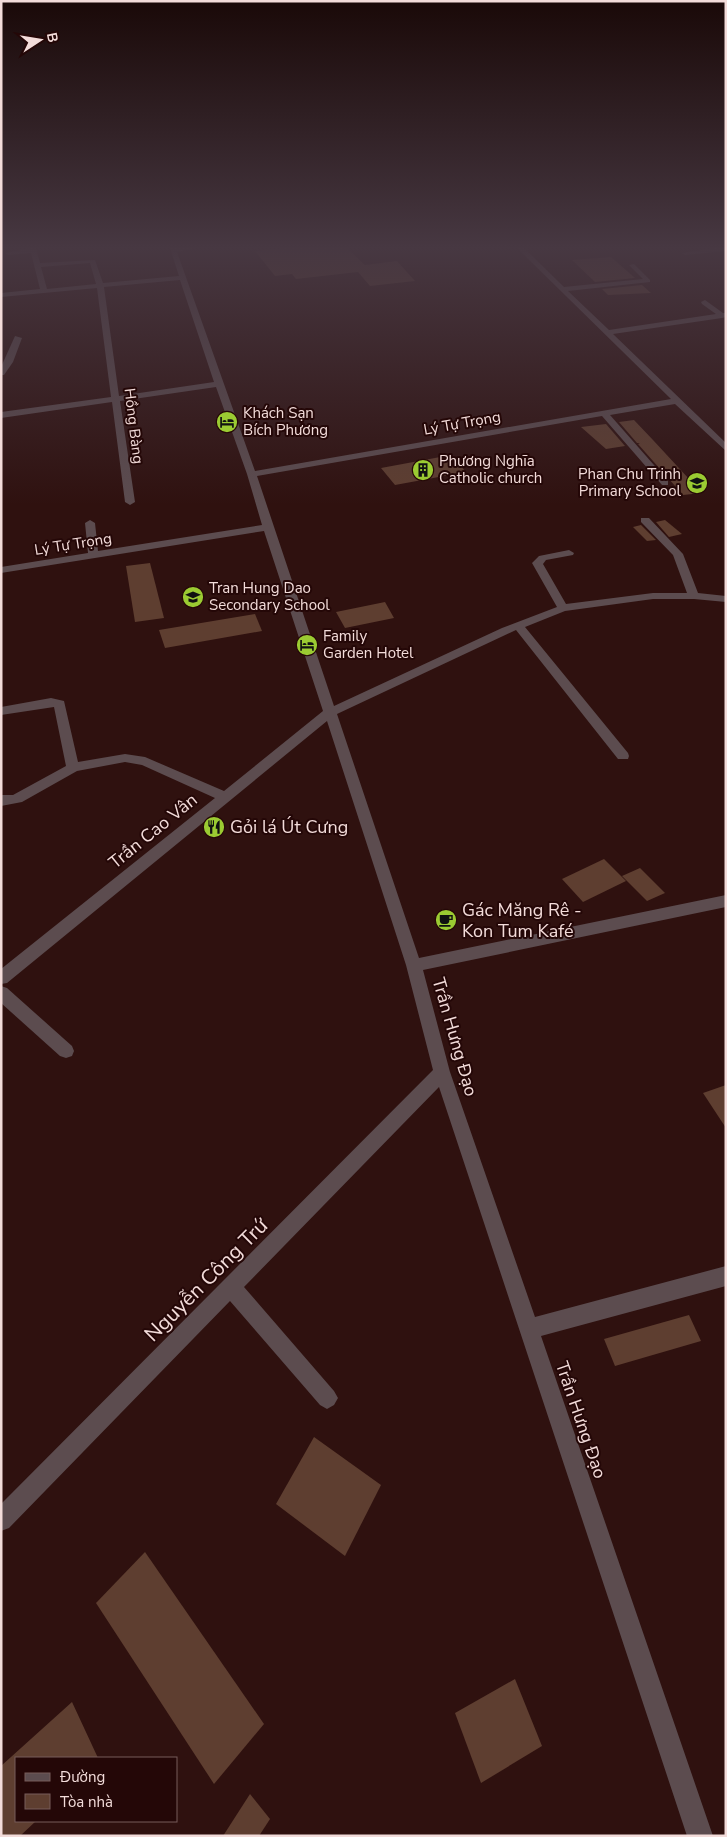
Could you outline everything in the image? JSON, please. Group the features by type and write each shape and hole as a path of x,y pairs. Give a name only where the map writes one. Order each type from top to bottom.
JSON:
{"street":[{"name":"Hồng Bàng","path":"107,334 130,502"},
{"name":"Trần Hưng Đạo","path":"202,334 252,474 329,713 414,965 442,1072 700,1836"},
{"path":"608,334 726,448"},
{"path":"1,373 9,362 18,338"},
{"path":"1,416 219,384"},
{"name":"Lý Tự Trọng","path":"252,474 676,401"},
{"path":"604,414 665,483"},
{"path":"713,436 726,435"},
{"path":"645,520 678,554 694,596"},
{"path":"90,523 93,556"},
{"name":"Lý Tự Trọng","path":"1,570 268,527"},
{"path":"563,608 537,563 543,558 569,553"},
{"name":"Trần Cao Vân","path":"1,978 329,713 518,624 563,608 653,596 694,596 721,599"},
{"path":"721,599 726,608"},
{"path":"518,624 623,756"},
{"path":"1,712 50,702 60,704 73,768"},
{"path":"1,800 3,802 17,800 73,768 96,762 125,758 136,758 225,797"},
{"path":"414,965 726,901"},
{"path":"1,993 66,1051"},
{"name":"Nguyễn Công Trứ","path":"1,1520 232,1288 442,1072"},
{"path":"529,1329 726,1276"},
{"path":"232,1288 327,1398"}],"building":[{"path":"634,420 702,493 683,495 638,444 640,443 637,443 619,422"},
{"path":"606,424 625,446 606,449 581,427"},
{"name":"Phương Nghĩa Catholic church","path":"451,455 466,472 395,485 381,468"},
{"path":"665,520 682,534 669,537 656,522"},
{"path":"641,525 656,540 647,541 633,527"},
{"path":"150,563 164,618 135,622 126,566"},
{"path":"385,602 394,618 345,628 336,612"},
{"path":"255,614 262,631 165,648 159,630"},
{"path":"604,859 626,881 583,902 562,879"},
{"path":"640,868 665,893 647,901 622,876"},
{"path":"726,1085 726,1128 703,1093"},
{"path":"689,1315 701,1341 615,1366 604,1339"},
{"path":"314,1437 381,1485 345,1556 276,1504"},
{"path":"145,1552 264,1724 214,1784 96,1603"},
{"path":"515,1679 542,1746 481,1783 455,1713"},
{"path":"72,1702 98,1757 15,1757 15,1822 35,1822 20,1836 1,1836 1,1766"},
{"path":"250,1794 270,1819 259,1836 223,1836"}],"place":[{"name":"Khách Sạn Bích Phương","path":"227,422"},
{"name":"Phương Nghĩa Catholic church","path":"423,470"},
{"name":"Phan Chu Trinh Primary School","path":"697,483"},
{"name":"Tran Hung Dao Secondary School","path":"193,597"},
{"name":"Family Garden Hotel","path":"307,645"},
{"name":"Gỏi lá Út Cưng","path":"214,827"},
{"name":"Gác Măng Rê - Kon Tum Kafé","path":"446,920"}]}
